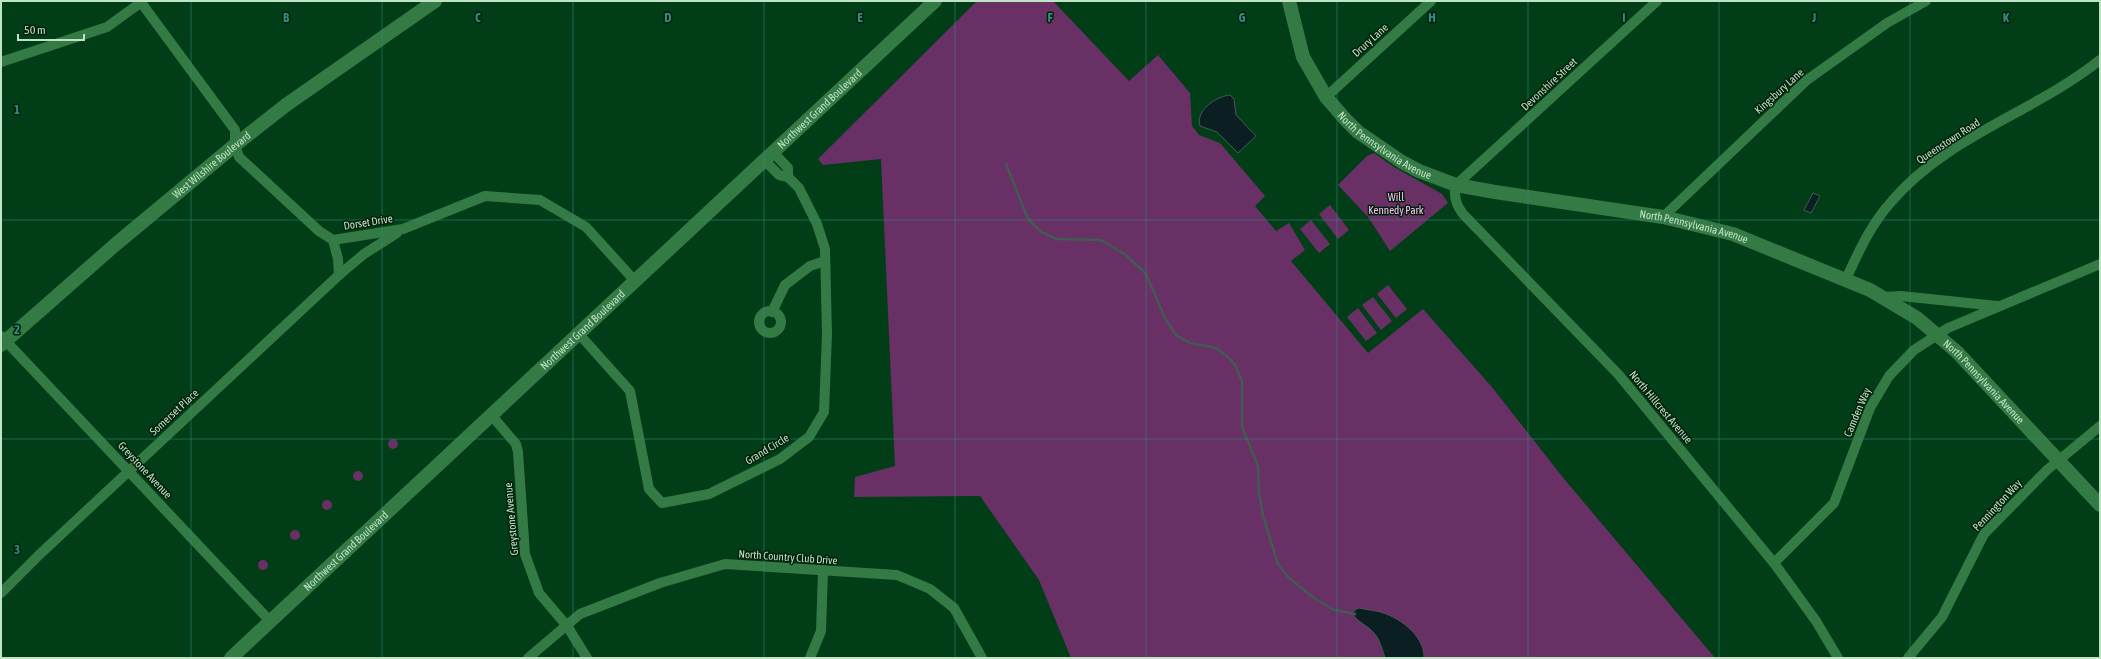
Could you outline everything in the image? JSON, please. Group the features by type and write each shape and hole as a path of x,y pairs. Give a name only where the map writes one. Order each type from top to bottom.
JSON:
{"street":[{"name":"Dorset Drive","path":"141,1 234,130 235,145 239,157 319,231 333,240 402,229 485,196 540,200 586,227 635,281"},
{"path":"1,62 107,27 141,1"},
{"name":"West Wilshire Boulevard","path":"3,340 118,241 235,145 286,105 435,1"},
{"name":"Northwest Grand Boulevard","path":"231,658 492,416 934,1"},
{"name":"North Pennsylvania Avenue","path":"1289,1 1303,57 1326,97 1345,120 1387,152 1419,171 1456,185 1663,217 1733,234 1846,279 1883,297 1938,334 1974,369 2100,505"},
{"name":"Drury Lane","path":"1326,97 1431,1"},
{"name":"Devonshire Street","path":"1456,185 1657,1"},
{"name":"Kingsbury Lane","path":"1663,217 1807,80 1887,23 1926,1"},
{"name":"Queenstown Road","path":"1846,279 1864,242 1880,215 1916,176 1947,154 2059,88 2100,60"},
{"name":"Grand Circle","path":"579,334 630,390 649,489 662,503 709,494 780,459 809,437 820,422 824,412 825,249 817,224 799,188 788,177 779,175 769,156"},
{"name":"North Hillcrest Avenue","path":"1456,185 1454,193 1458,207 1463,214 1618,374 1774,562 1816,621 1838,658"},
{"name":"Somerset Place","path":"1,593 339,275 364,254 402,229"},
{"path":"333,240 338,259 339,275"},
{"path":"772,312 784,285 806,268 826,261"},
{"name":"Camden Way","path":"1774,562 1834,503 1870,408 1889,376 1914,350 1938,334 1997,306 2100,264"},
{"name":"Camden Way","path":"1883,297 1901,296 1997,306"},
{"name":"Greystone Avenue","path":"3,340 270,621"},
{"name":"Greystone Avenue","path":"492,416 516,444 525,554 538,593 567,626 587,658"},
{"name":"Pennington Way","path":"1908,658 1942,617 1984,534 2058,459 2100,426"},
{"name":"North Country Club Drive","path":"528,658 580,614 660,583 724,564 823,571 896,574 930,589 954,608 982,658"},
{"path":"810,658 821,631 823,571"}],"green space":[{"path":"977,1 1053,1 1129,81 1158,55 1190,93 1192,126 1199,135 1220,143 1265,196 1255,206 1276,231 1289,223 1305,250 1291,261 1368,353 1423,309 1491,386 1565,480 1715,658 1071,658 1039,580 980,496 854,497 855,477 895,466 881,159 823,165 818,159"},
{"name":"Will Kennedy Park","path":"1374,153 1394,167 1442,194 1448,203 1390,251 1368,217 1338,185 1367,156"},
{"path":"1330,205 1349,230 1338,239 1319,214"},
{"path":"1311,220 1330,244 1319,253 1300,229"},
{"path":"1388,285 1407,309 1396,318 1377,294"},
{"path":"1373,297 1392,321 1381,330 1362,305"},
{"path":"1358,308 1377,333 1366,341 1347,317"},
{"path":"393,439 398,444 393,449 388,444"},
{"path":"358,471 363,476 358,481 353,476"},
{"path":"327,500 332,505 327,510 322,505"},
{"path":"295,530 300,535 295,540 290,535"},
{"path":"263,560 268,565 263,570 258,565"}],"water":[{"path":"1230,95 1234,99 1236,115 1256,136 1238,153 1217,132 1200,126 1199,120 1204,109 1208,105 1219,98"},
{"path":"1813,193 1820,196 1811,213 1804,210"},
{"path":"1358,608 1384,613 1408,627 1420,642 1424,658 1385,658 1375,635 1352,613"}],"waterway":[{"path":"1006,164 1028,219 1041,232 1057,239 1101,240 1126,255 1146,274 1165,318 1176,335 1190,343 1216,348 1228,357 1235,365 1242,381 1242,427 1258,466 1259,492 1263,516 1278,564 1289,578 1314,598 1334,610 1355,614"}]}
